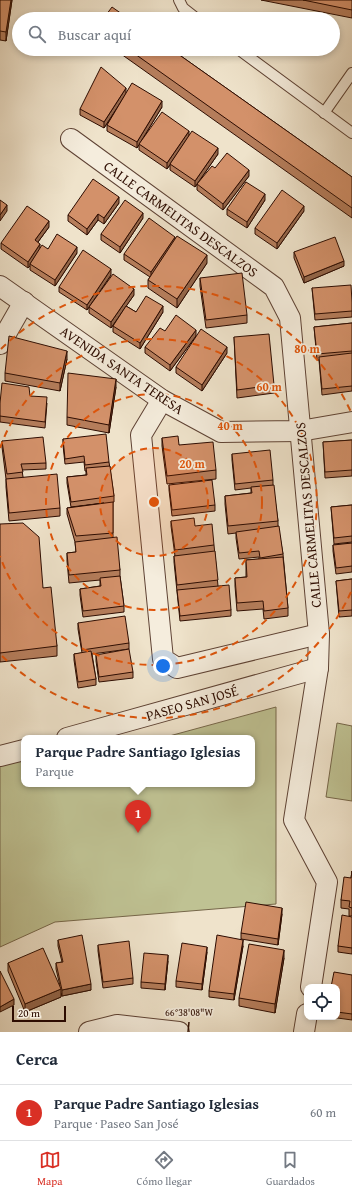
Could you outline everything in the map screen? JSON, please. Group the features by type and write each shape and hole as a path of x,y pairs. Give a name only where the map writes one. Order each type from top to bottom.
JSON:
{"street":[{"name":"CALLE CARMELITAS DESCALZOS","path":"71,139 274,287 290,318 319,634 318,668 294,820 327,882 311,984"},
{"name":"AVENIDA SANTA TERESA","path":"0,286 162,400 221,432 300,431 352,422"},
{"path":"0,344 24,302"},
{"path":"162,400 141,435 163,659 177,668 319,634"},
{"name":"PASEO SAN JOSÉ","path":"78,735 318,668"},
{"path":"0,756 21,751"},
{"path":"304,1032 306,1020"},
{"path":"89,1032 118,1028 179,1032"}],"lane":[{"path":"180,0 183,8 188,12"},
{"path":"247,56 352,134"},
{"path":"324,113 352,73"}],"green space":[{"path":"276,707 276,904 55,922 0,947 0,762 21,757 21,787 255,787 255,735 173,735"},
{"path":"337,723 352,726 352,801 326,797"}],"building":[{"path":"0,0 11,0 6,32 0,31"},
{"path":"303,0 352,0 352,10"},
{"path":"112,7 119,12 108,12"},
{"path":"138,56 181,56 352,177 352,208"},
{"path":"101,67 126,88 104,122 80,109"},
{"path":"132,83 162,101 137,142 107,125"},
{"path":"162,112 189,131 167,163 139,144"},
{"path":"192,131 218,148 195,181 170,164"},
{"path":"227,153 249,170 223,204 197,184 212,166 215,168"},
{"path":"93,179 119,197 104,218 98,214 87,229 68,215"},
{"path":"246,182 265,194 247,222 227,209"},
{"path":"282,190 304,206 277,243 255,228"},
{"path":"0,200 7,205 0,215"},
{"path":"125,200 143,213 120,247 101,234"},
{"path":"27,206 49,221 35,240 40,244 28,262 1,243"},
{"path":"149,218 175,237 151,272 124,254"},
{"path":"57,234 77,247 55,280 30,264 42,245 48,249"},
{"path":"177,236 207,255 177,299 148,280"},
{"path":"335,237 344,261 304,277 294,252"},
{"path":"83,250 111,269 87,305 59,287"},
{"path":"242,273 247,315 206,320 200,278"},
{"path":"113,274 134,289 111,322 89,307"},
{"path":"351,285 352,311 315,314 312,288"},
{"path":"146,296 163,306 140,343 113,326 126,306 136,312"},
{"path":"176,315 196,330 170,365 145,347 160,328 165,331"},
{"path":"352,323 352,351 317,354 314,327"},
{"path":"201,329 227,347 202,385 176,367"},
{"path":"269,334 274,385 237,390 234,337"},
{"path":"9,336 67,351 60,383 5,373"},
{"path":"352,353 352,386 322,389 319,357"},
{"path":"68,373 116,379 109,425 67,417"},
{"path":"2,383 29,387 30,396 47,397 45,422 0,416"},
{"path":"106,434 109,462 85,465 84,456 65,459 63,439"},
{"path":"178,436 179,445 213,442 216,470 167,476 162,438"},
{"path":"43,437 46,463 21,464 23,472 7,474 2,441"},
{"path":"352,440 352,470 325,472 323,442"},
{"path":"270,450 273,480 235,484 232,454"},
{"path":"110,466 114,496 71,502 67,477 87,475 86,468"},
{"path":"57,474 60,508 9,513 6,479"},
{"path":"212,480 215,505 172,510 169,485"},
{"path":"274,485 278,521 228,526 225,496 252,493 251,487"},
{"path":"113,502 113,533 76,536 67,508"},
{"path":"352,505 352,536 334,538 331,507"},
{"path":"194,518 195,526 212,524 214,545 175,550 171,521"},
{"path":"23,523 39,537 43,588 51,587 57,646 0,653 0,524"},
{"path":"279,526 283,554 260,558 259,551 239,553 236,532"},
{"path":"117,537 120,570 69,575 67,553 76,552 75,542"},
{"path":"352,543 352,566 336,568 333,545"},
{"path":"215,551 218,580 177,585 174,556"},
{"path":"283,557 288,608 264,611 263,601 237,603 235,578 247,577 246,560"},
{"path":"120,576 124,606 83,611 80,589 101,586 100,578"},
{"path":"352,579 352,610 339,611 336,581"},
{"path":"229,585 231,610 180,616 177,590"},
{"path":"125,616 129,643 82,650 78,623"},
{"path":"129,649 133,672 99,677 96,655"},
{"path":"91,651 96,679 78,682 74,654"},
{"path":"352,871 352,908 349,907 350,901 341,900 344,877 351,878"},
{"path":"246,902 282,908 278,939 241,933"},
{"path":"342,915 352,917 352,948 338,946"},
{"path":"82,935 91,984 62,990 56,963 63,962 58,940"},
{"path":"217,935 243,940 234,994 209,991"},
{"path":"129,941 133,978 103,982 98,945"},
{"path":"182,943 207,947 202,984 176,981"},
{"path":"249,944 284,950 275,1004 239,998"},
{"path":"43,948 61,989 25,1004 8,963"},
{"path":"144,953 168,955 165,984 141,982"},
{"path":"0,971 14,999 0,1007"},
{"path":"334,972 352,975 352,1014 340,1012 340,984 332,984"}],"place":[{"name":"Parque Padre Santiago Iglesias","path":"138,833"}]}
